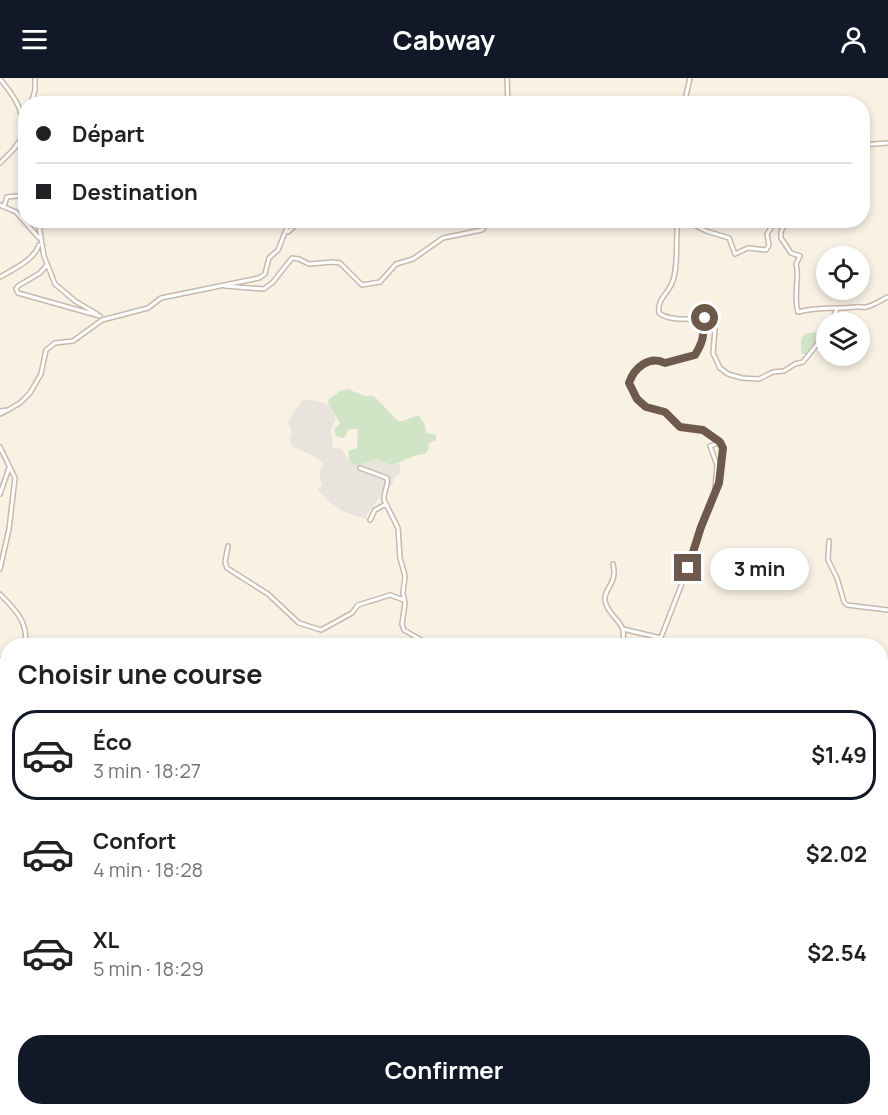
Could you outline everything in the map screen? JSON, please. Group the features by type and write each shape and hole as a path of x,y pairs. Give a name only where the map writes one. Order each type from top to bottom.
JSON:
{"street":[{"path":"33,96 35,78"},
{"path":"507,78 508,96"},
{"path":"686,96 690,78"},
{"path":"0,79 18,102"},
{"path":"0,164 18,143"},
{"path":"870,145 888,143"},
{"path":"18,196 7,197 2,205 18,214"},
{"path":"30,228 40,243"},
{"path":"39,228 40,243 55,284 101,318"},
{"path":"47,265 40,273 18,286 16,289 18,293 101,318 148,308 161,298 259,278 265,274 269,258 278,250 287,228"},
{"path":"288,232 292,228"},
{"path":"220,286 264,289 273,282 292,258 309,264 340,263 362,285 380,282 396,264 413,259 443,238 483,228"},
{"path":"613,564 615,578 605,596 612,616 623,629 661,638 719,483 723,448 720,442 699,428 680,427 665,412 646,407 637,399 629,383 632,373 646,362 661,360 665,363 695,355 702,344 703,326 700,322 662,316 659,313 659,301 672,285 676,270 676,228"},
{"path":"700,228 729,238 735,254 748,248 766,250 769,245 767,234 771,228"},
{"path":"783,228 781,238 791,253 800,256 796,264 798,271 796,310 866,307 888,297"},
{"path":"0,277 25,262 38,249 40,243"},
{"path":"0,412 20,403 38,381 46,350 55,343 78,339 101,318"},
{"path":"700,322 705,318 712,319 715,329 713,353 720,368 728,374 742,378 759,380 772,372 784,371 803,362 816,346"},
{"path":"713,496 717,465 710,446 720,442"},
{"path":"0,568 9,529 15,478 1,450"},
{"path":"0,494 9,466"},
{"path":"360,468 387,478 389,485 384,496 398,528 400,558 405,576 402,624 404,630 418,638"},
{"path":"370,520 375,510 386,504"},
{"path":"829,541 828,560 844,602 847,605 888,610"},
{"path":"228,546 225,562 228,568 268,594 299,623 313,629 321,630 352,613 358,605 390,595 404,600"},
{"path":"0,594 23,621 26,638"},
{"path":"623,629 623,638"}],"shaded area":[{"path":"303,399 329,405 336,419 331,429 333,448 342,449 350,462 357,466 375,459 388,465 399,464 401,473 395,477 392,484 381,491 381,496 366,519 342,511 317,489 322,485 319,470 324,464 316,457 293,447 289,441 292,433 288,421"}],"green space":[{"path":"816,332 816,344 805,354 801,354 801,340 805,334"},
{"path":"348,389 364,396 374,396 398,421 419,416 425,425 426,433 436,435 436,440 429,443 426,453 397,464 387,464 375,459 357,466 350,462 348,451 357,448 358,429 349,429 344,438 337,437 334,430 340,423 328,400 340,391"}],"route":[{"path":"688,568 701,527 719,483 723,448 720,442 703,430 680,427 665,412 646,407 637,399 629,383 636,368 646,362 661,360 665,363 695,355 702,344 703,326 700,322 705,318"}]}
